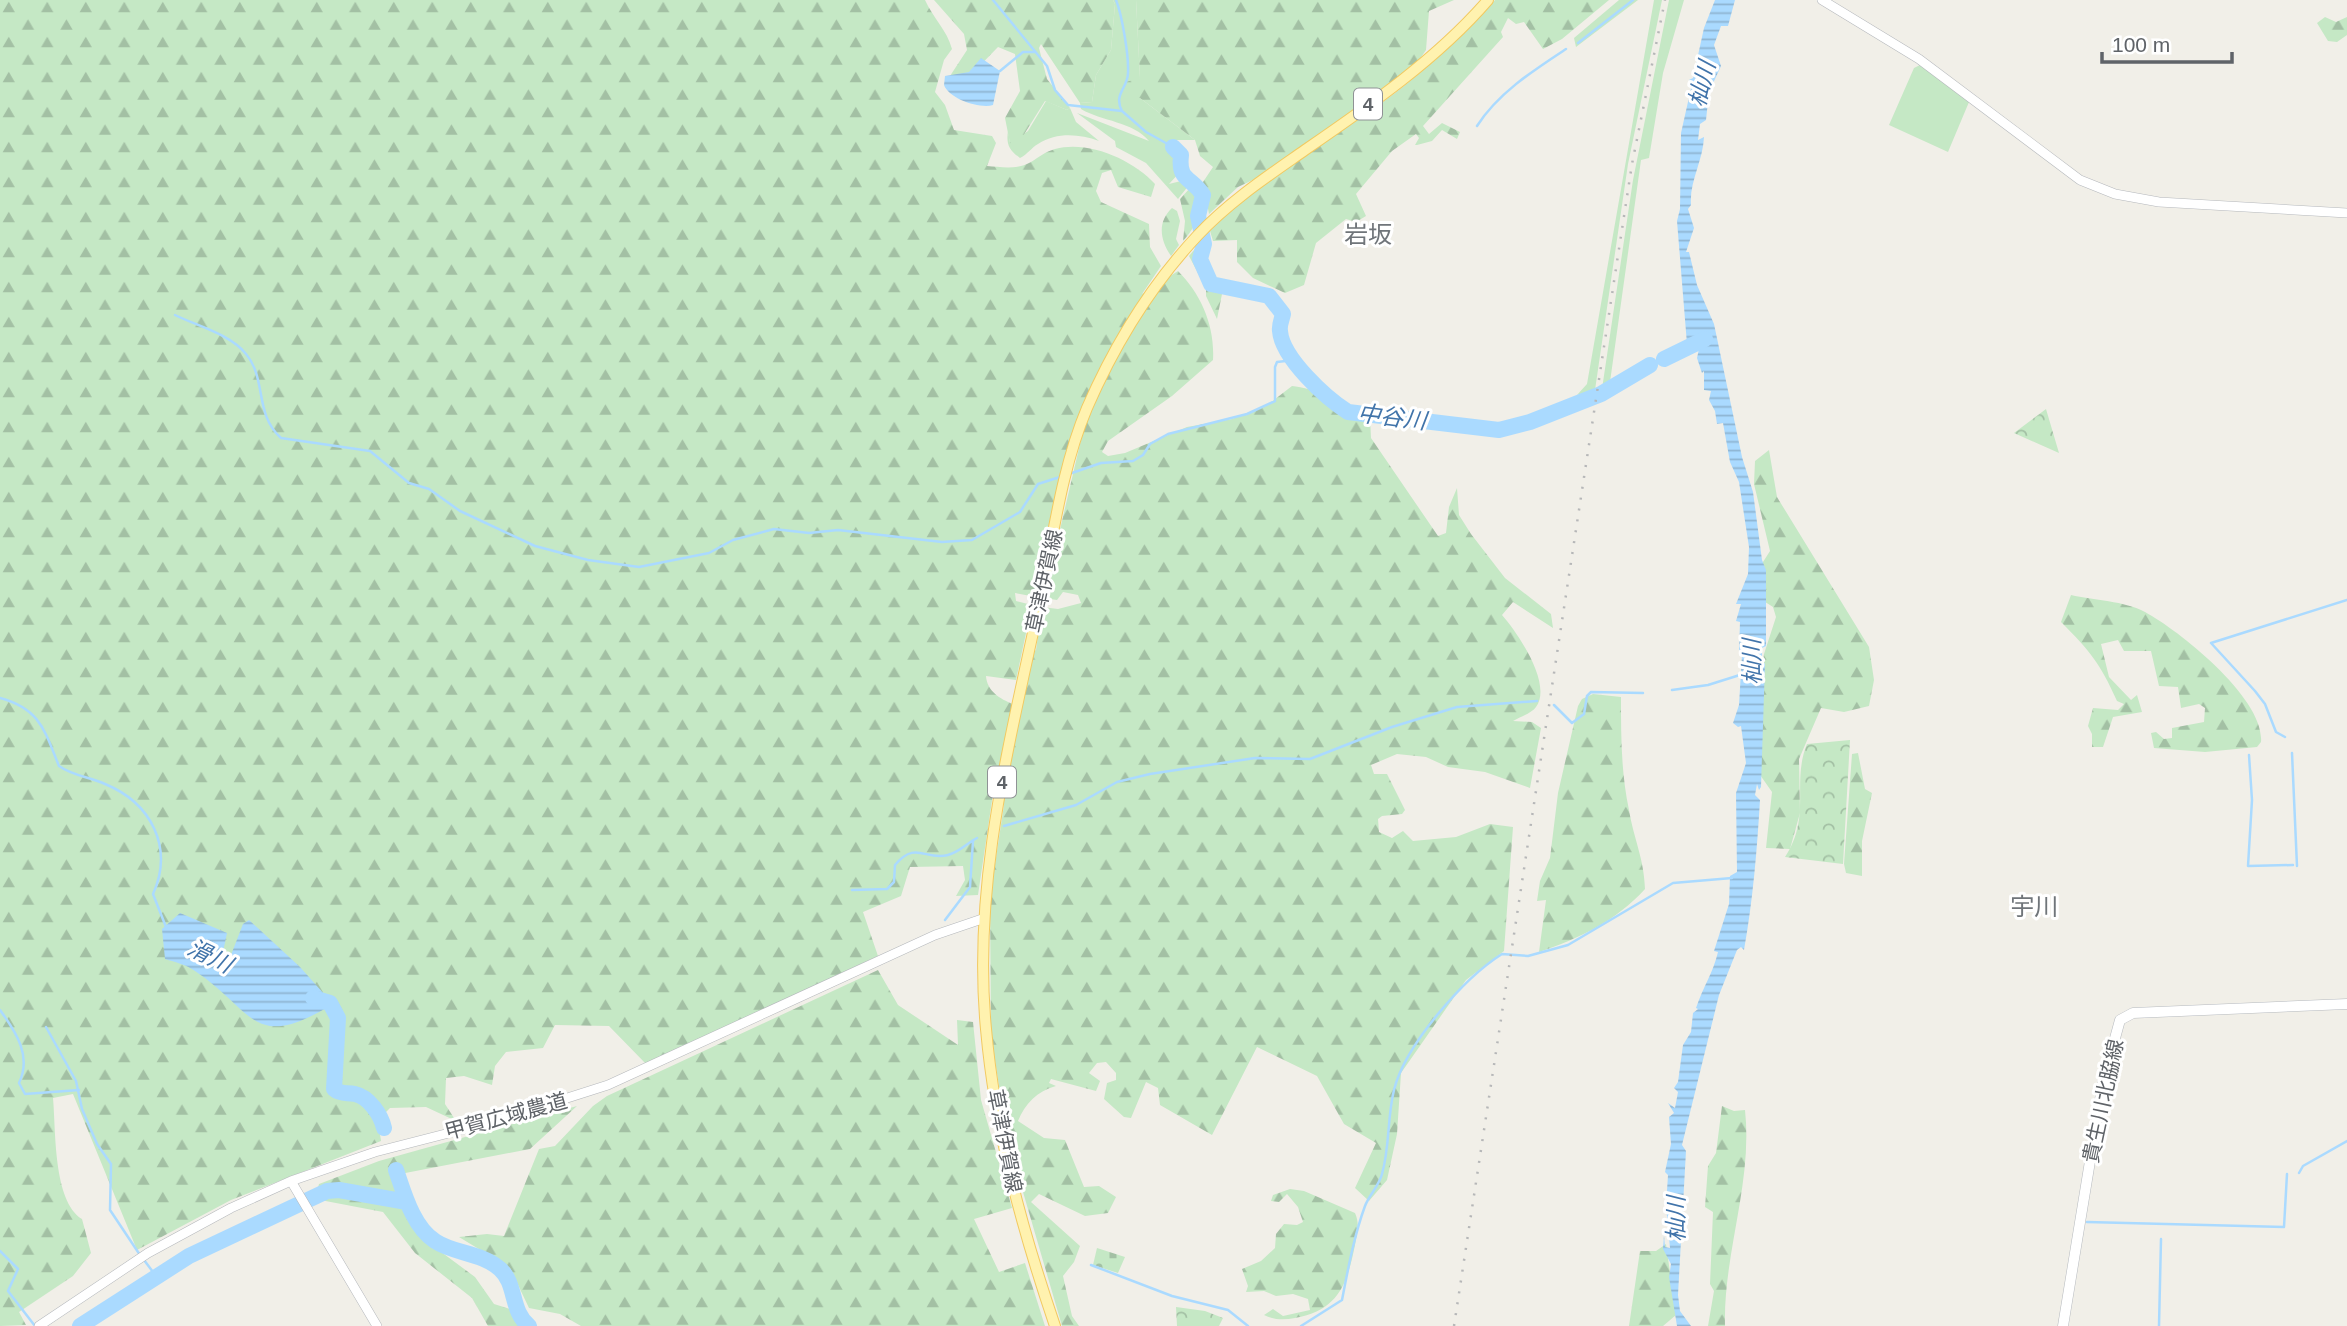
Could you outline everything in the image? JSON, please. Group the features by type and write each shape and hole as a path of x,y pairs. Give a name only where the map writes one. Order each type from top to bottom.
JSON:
{"main road":[{"name":"草津伊賀線","path":"1055,1326 1030,1251 999,1128 986,1028 982,919 986,874 1004,770 1065,481 1079,430 1126,332 1174,262 1198,235 1238,197 1337,128 1439,50 1488,0"},
{"name":"貴生川北脇線","path":"2063,1326 2103,1082 2120,1020 2133,1013 2347,1004"}],"street":[{"path":"1822,0 1919,59 2080,180 2115,194 2159,202 2347,214"},
{"name":"甲賀広域農道","path":"39,1326 148,1253 231,1208 291,1181 374,1152 492,1122 608,1085 935,935 982,919"},
{"path":"291,1181 377,1326"}],"green space":[{"path":"0,0 925,0 952,49 944,60 935,92 945,105 954,130 992,136 996,143 987,166 1021,166 1055,149 1082,147 1110,154 1135,167 1155,184 1151,197 1118,187 1111,170 1102,173 1096,191 1101,202 1149,224 1150,247 1161,266 1142,294 1178,271 1205,311 1212,335 1213,360 1172,396 1108,441 1102,452 1108,456 1125,453 1187,427 1232,419 1266,406 1292,386 1321,393 1370,417 1371,438 1438,536 1446,533 1449,507 1457,488 1459,515 1471,534 1505,578 1551,614 1553,628 1513,602 1502,615 1524,646 1537,672 1540,685 1540,697 1536,707 1513,721 1532,722 1541,728 1530,788 1485,772 1448,767 1426,757 1397,754 1371,765 1374,774 1387,774 1405,810 1402,814 1382,816 1378,819 1379,832 1392,838 1403,831 1413,841 1456,837 1490,824 1513,827 1504,951 1466,980 1401,1073 1397,1134 1387,1180 1369,1201 1355,1188 1376,1143 1344,1124 1317,1076 1257,1047 1212,1135 1160,1105 1158,1088 1146,1082 1131,1118 1124,1117 1104,1099 1107,1083 1116,1080 1116,1073 1106,1062 1097,1063 1089,1073 1100,1081 1096,1091 1051,1079 1049,1083 1056,1086 1032,1099 1018,1121 1044,1138 1065,1140 1084,1187 1099,1186 1116,1197 1108,1213 1085,1216 1039,1194 1031,1202 1080,1246 1074,1262 1063,1276 1072,1316 1079,1326 1062,1326 1007,1137 991,1035 990,897 1004,805 997,795 999,778 994,787 978,895 956,896 965,880 963,866 910,867 901,896 863,912 878,956 646,1064 609,1026 555,1025 543,1048 506,1052 495,1066 492,1085 464,1076 446,1078 445,1104 456,1121 426,1107 390,1108 378,1120 381,1141 231,1200 137,1250 73,1094 53,1098 61,1181 73,1210 82,1219 91,1253 73,1276 19,1312 26,1325 0,1326","holes":["1087,414 1044,598 1057,600 1063,592 1078,595 1081,603 1058,609 1042,607 1036,650 1025,657 1000,767 1013,704 995,694 986,676 1016,680 1032,605 1016,601 1015,593 1036,597 1050,523"]},
{"path":"934,0 1113,0 1115,4 1111,50 1096,75 1092,102 1080,103 1041,44 1039,48 1047,79 1070,108 1067,110 1045,101 1018,144 1010,143 1005,118 1020,91 1015,54 998,47 967,79 950,76 967,50 964,34"},
{"path":"1113,0 1136,0 1140,78 1130,98 1140,98 1195,140 1174,140 1180,157 1176,160 1181,171 1169,184 1185,180 1189,185 1178,199 1146,163 1116,147 1115,141 1077,113 1149,141 1135,130 1081,109 1080,103 1092,102 1096,75 1111,50 1115,4"},
{"path":"1136,0 1454,0 1429,11 1426,50 1409,75 1393,88 1380,89 1380,98 1327,140 1416,76 1457,40 1495,0 1609,0 1562,39 1543,49 1524,22 1516,24 1508,18 1501,32 1503,37 1423,126 1429,134 1442,123 1460,132 1457,139 1442,130 1432,141 1415,145 1419,138 1416,134 1392,151 1356,194 1366,216 1356,222 1346,219 1316,243 1304,285 1285,293 1253,278 1237,262 1237,240 1213,241 1210,231 1257,178 1238,187 1209,214 1203,182 1213,167 1200,156 1195,140 1140,98 1130,98 1120,91 1126,82 1140,78"},
{"path":"1619,0 1638,0 1576,47 1574,38"},
{"path":"1654,0 1662,0 1628,164 1595,390 1577,395 1587,384"},
{"path":"1669,0 1684,0 1663,73 1649,158 1641,160 1610,382 1602,389 1633,180"},
{"path":"2325,17 2336,22 2347,17 2347,35 2337,42 2328,41 2317,23"},
{"path":"1920,65 1969,102 1948,152 1889,125 1914,68"},
{"path":"1046,101 1067,110 1070,108 1076,122 1099,141 1076,136 1053,137 1038,144 1020,158 1009,146 1008,131 1010,143 1028,131"},
{"path":"1190,188 1198,209 1192,229 1183,241 1185,221 1180,199"},
{"path":"1172,208 1177,211 1180,221 1176,239 1179,245 1171,256 1164,244 1162,225"},
{"path":"1199,244 1212,282 1223,289 1217,319 1206,296 1206,288 1189,256"},
{"path":"2046,409 2059,453 2014,433"},
{"path":"1769,450 1777,497 1869,647 1874,680 1869,706 1844,712 1821,708 1799,759 1800,813 1790,849 1766,848 1772,792 1758,772 1759,698 1764,654 1776,617 1773,607 1762,600 1763,562 1770,551 1754,484 1755,461"},
{"path":"2071,595 2137,608 2178,634 2218,668 2235,687 2259,725 2261,742 2257,747 2205,752 2154,748 2151,733 2156,732 2164,739 2172,738 2172,728 2204,722 2205,708 2199,704 2181,708 2178,687 2159,686 2151,651 2124,651 2118,640 2101,644 2109,677 2131,700 2137,695 2142,712 2113,717 2103,747 2092,747 2092,734 2088,726 2093,708 2118,710 2124,704 2117,701 2094,658 2061,622"},
{"path":"1593,694 1621,697 1624,782 1645,889 1610,919 1568,941 1539,952 1546,900 1537,901 1540,881 1550,858 1558,793 1578,706 1582,699"},
{"path":"1850,740 1843,864 1785,857 1798,828 1801,772 1807,744"},
{"path":"1858,753 1865,789 1872,793 1862,841 1862,876 1846,873 1844,864 1852,754"},
{"path":"878,970 898,1005 958,1045 957,1020 973,1022 981,1100 1012,1208 974,1219 999,1272 1025,1263 1045,1326 581,1326 560,1314 529,1308 510,1268 459,1237 487,1234 504,1236 539,1149 555,1146 593,1106 607,1096"},
{"path":"577,1106 530,1149 395,1175 407,1211 425,1240 475,1277 494,1304 516,1311 532,1326 488,1326 472,1298 415,1253 383,1212 315,1199 319,1184 379,1161"},
{"path":"1722,1106 1734,1111 1745,1110 1745,1164 1728,1272 1725,1326 1708,1326 1714,1291 1710,1284 1713,1212 1705,1207 1708,1166 1716,1153"},
{"path":"1290,1189 1304,1191 1355,1213 1358,1229 1344,1283 1331,1302 1310,1314 1279,1319 1264,1315 1273,1309 1283,1316 1310,1310 1308,1299 1293,1294 1276,1296 1264,1291 1246,1292 1248,1286 1242,1269 1261,1261 1275,1248 1276,1234 1284,1224 1297,1225 1303,1222 1298,1207 1287,1194 1279,1202 1271,1201 1273,1195"},
{"path":"1666,1244 1676,1315 1663,1326 1629,1326 1640,1251 1656,1251"},
{"path":"1097,1248 1125,1257 1118,1273 1093,1265"},
{"path":"1176,1307 1205,1311 1223,1318 1219,1326 1177,1326"}],"water":[{"name":"杣川","path":"1715,0 1735,0 1728,26 1721,26 1714,45 1721,66 1709,92 1706,120 1700,124 1698,140 1704,137 1688,209 1694,228 1686,252 1689,252 1697,285 1714,324 1742,457 1753,492 1762,560 1766,570 1766,646 1762,648 1762,660 1765,664 1761,787 1759,790 1757,784 1755,795 1760,800 1750,912 1744,950 1741,947 1737,950 1719,995 1682,1145 1686,1151 1678,1295 1680,1311 1691,1326 1677,1326 1669,1277 1671,1264 1663,1249 1664,1235 1665,1247 1670,1248 1666,1206 1668,1175 1665,1172 1671,1144 1669,1117 1674,1113 1668,1103 1675,1108 1678,1092 1674,1088 1678,1082 1683,1045 1691,1032 1693,1013 1698,1009 1696,1008 1716,960 1718,952 1714,951 1729,904 1730,876 1737,872 1736,793 1746,763 1741,726 1733,723 1739,705 1742,655 1739,650 1740,622 1736,621 1741,604 1736,604 1748,574 1749,547 1739,482 1730,462 1723,423 1717,424 1715,411 1709,400 1711,391 1704,390 1704,371 1702,373 1697,358 1699,349 1689,351 1687,344 1677,221 1680,209 1681,133 1692,84 1689,80 1693,78 1704,28"},
{"path":"981,58 1000,71 993,105 981,106 958,99 944,85 945,76 969,72"},
{"path":"180,913 227,933 223,952 231,955 243,924 249,920 300,967 333,1004 286,1025 270,1026 256,1021 195,971 165,959 162,929"}],"waterway":[{"name":"中谷川","path":"993,0 1047,66 1055,90 1068,105 1122,111 1146,132 1173,147"},
{"path":"1116,0 1123,25 1128,66 1127,78 1119,100 1122,111"},
{"path":"1578,43 1633,0"},
{"path":"1477,126 1506,93 1566,49"},
{"path":"1000,71 1023,52 1035,52"},
{"name":"中谷川","path":"1173,147 1181,155 1183,175 1203,195 1198,216 1204,244 1200,259 1211,284 1269,296 1283,314 1280,331 1288,353 1317,387 1348,412 1499,430 1530,422 1601,394 1650,365"},
{"path":"175,315 222,336 246,354 257,374 267,418 281,438 370,451 409,483 429,489 460,511 535,546 588,560 639,567 709,553 733,540 774,529 809,533 838,530 942,542 972,540 1020,512 1038,484 1063,476"},
{"name":"中谷川","path":"1664,359 1705,339"},
{"path":"1069,474 1101,463 1133,461 1143,455 1150,444 1168,434 1247,414 1275,401 1277,362 1294,360"},
{"path":"2285,737 2276,732 2265,704 2255,691 2211,643 2347,600"},
{"name":"杣川","path":"1672,690 1708,685 1743,674"},
{"path":"1554,705 1572,723 1584,714 1587,696 1591,692 1643,693"},
{"name":"滑川","path":"0,698 25,708 40,723 59,766 121,792 146,815 159,844 159,877 153,894 166,927"},
{"path":"1004,826 1076,805 1117,782 1150,774 1255,758 1310,759 1392,727 1457,707 1537,701"},
{"path":"2292,753 2297,866"},
{"path":"2249,755 2252,800 2248,866 2293,865"},
{"path":"852,890 887,889 894,882 895,865 909,854 915,852 948,855 977,838"},
{"path":"945,920 970,887 973,841"},
{"path":"1301,1326 1342,1300 1361,1217 1382,1174 1392,1100 1400,1072 1423,1034 1454,996 1502,954 1528,956 1568,945 1673,883 1732,878"},
{"name":"滑川","path":"313,998 330,1003 338,1018 334,1089 365,1099 377,1112 384,1128"},
{"path":"0,1010 12,1027 23,1054 23,1073 19,1083 25,1094 79,1090"},
{"path":"46,1027 76,1081 82,1109 97,1144 111,1164 110,1210 140,1255"},
{"path":"2299,1173 2303,1166 2347,1141"},
{"name":"滑川","path":"396,1170 410,1209 427,1235 442,1245 484,1259 500,1269 509,1282 519,1313 529,1326"},
{"path":"2087,1222 2284,1227 2287,1174"},
{"path":"80,1326 189,1256 327,1191 339,1190 407,1202"},
{"path":"2159,1326 2161,1239"},
{"path":"0,1251 18,1269 8,1291 35,1326"},
{"path":"144,1260 156,1276"},
{"path":"1091,1265 1172,1296 1228,1310 1248,1326"}],"railway":[{"path":"1454,1326 1632,164 1665,0"}],"district":[{"name":"岩坂","path":"1368,234"},
{"name":"宇川","path":"2034,906"}]}
